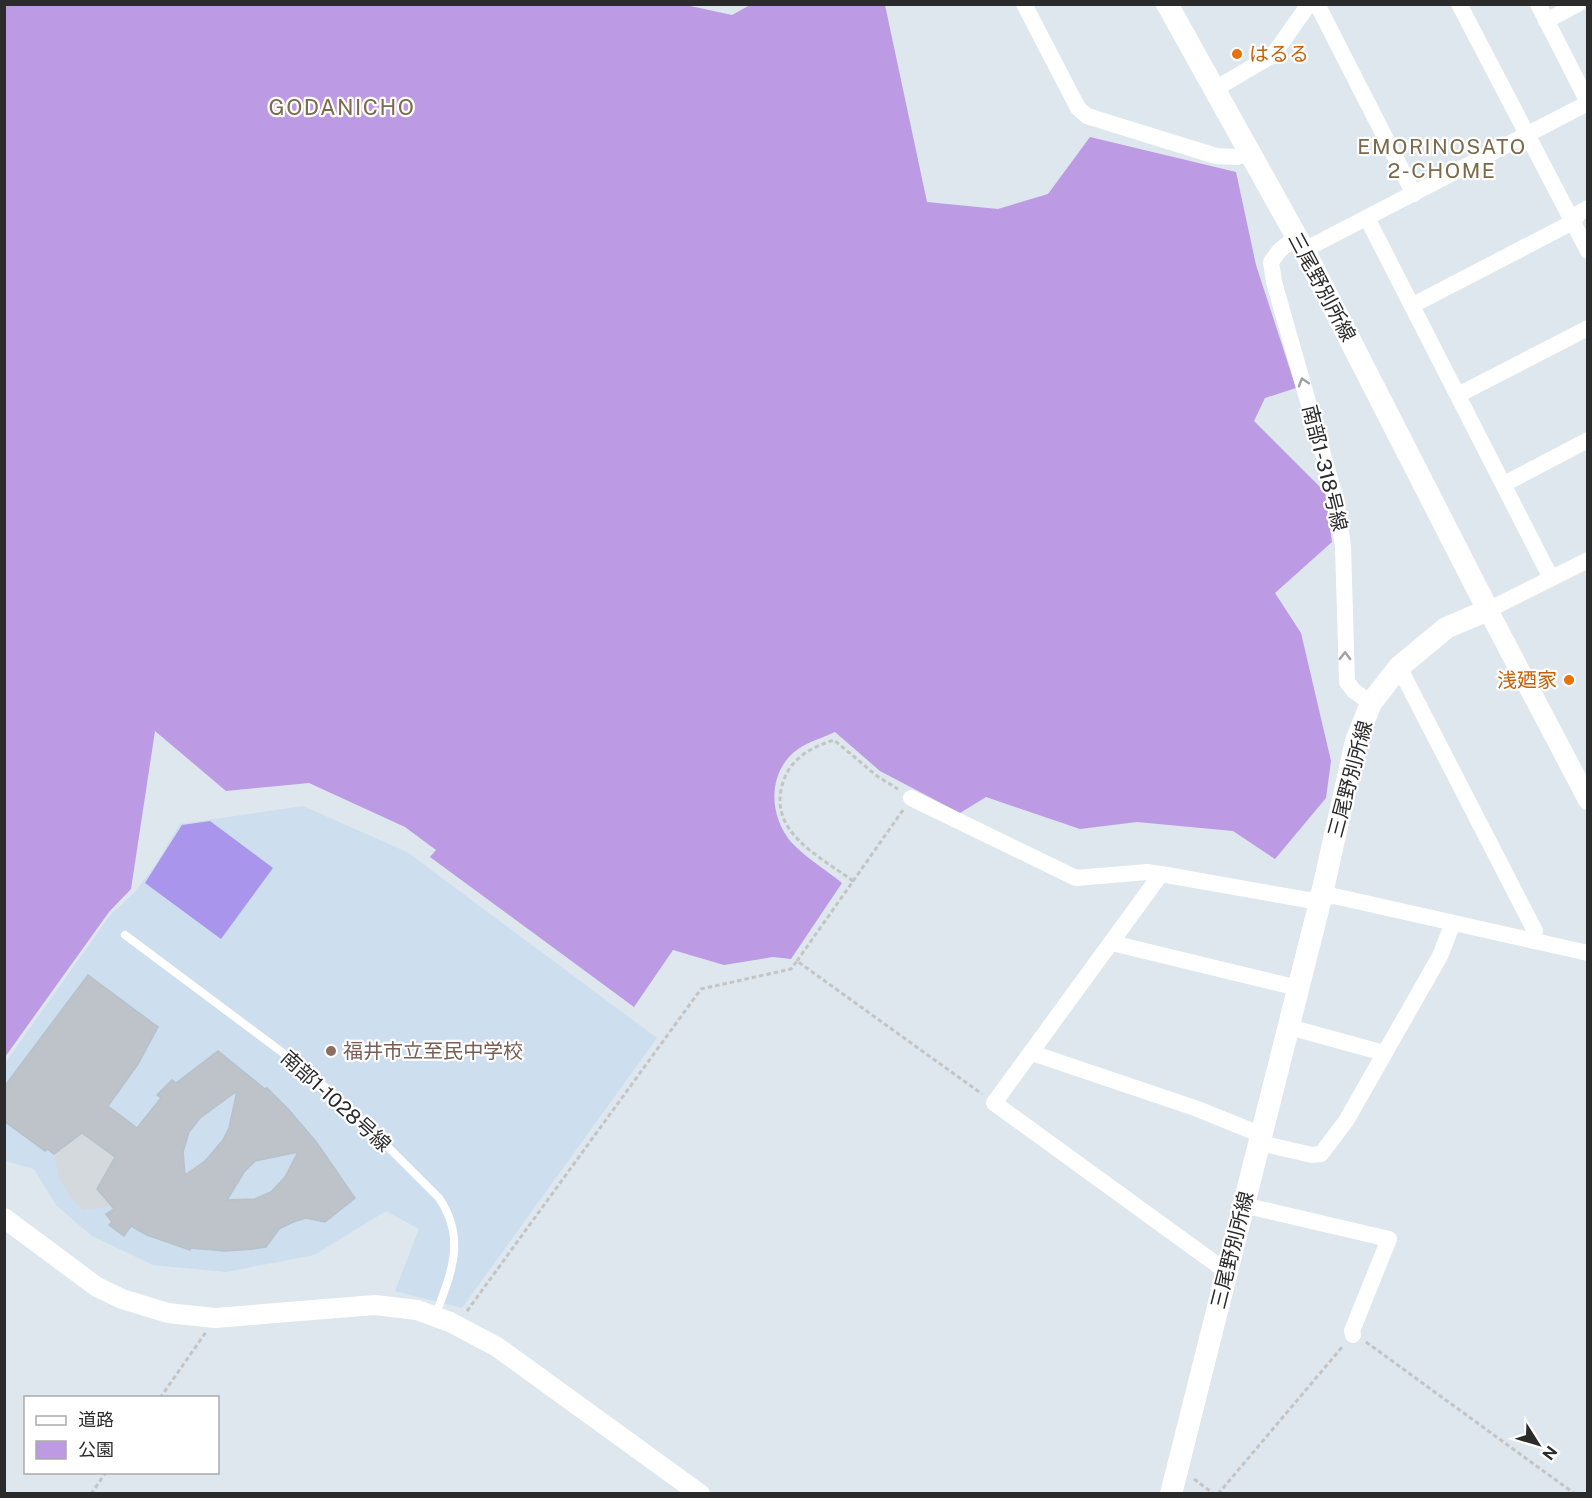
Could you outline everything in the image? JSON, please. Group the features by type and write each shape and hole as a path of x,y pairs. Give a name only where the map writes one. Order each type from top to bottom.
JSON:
{"main road":[{"name":"三尾野別所線","path":"1169,5 1300,244 1488,610 1446,628 1399,667 1371,703 1350,764 1299,988 1171,1494"}],"street":[{"path":"1024,4 1078,108 1087,116 1216,156 1237,157 1250,152"},
{"path":"1215,89 1273,55 1309,4"},
{"path":"1317,4 1414,194"},
{"path":"1459,4 1528,134 1580,225"},
{"path":"1300,244 1367,218 1587,102 1538,4"},
{"path":"1546,21 1578,4"},
{"path":"1587,208 1579,213 1587,251"},
{"path":"1367,218 1551,579"},
{"path":"1413,305 1580,225"},
{"name":"南部1-318号線","path":"1300,244 1279,251 1271,262 1274,282 1336,500 1343,546 1347,682 1354,691 1371,703"},
{"path":"1458,394 1587,328"},
{"path":"1504,484 1587,440"},
{"path":"1587,560 1488,610 1587,800"},
{"path":"1399,667 1535,931 1533,941"},
{"path":"911,798 1076,878 1147,872 1308,900 1334,896 1587,952"},
{"path":"1161,874 994,1103 1227,1272"},
{"path":"1032,1053 1195,1108 1261,1139 1312,1155 1321,1154 1346,1121 1440,956 1454,923"},
{"path":"1112,943 1299,988"},
{"path":"1288,1027 1384,1053"},
{"path":"1243,1205 1389,1239 1352,1331 1353,1335"},
{"path":"4,1218 79,1275 122,1299 168,1313 215,1318 375,1305 417,1310 458,1325 497,1347 700,1494"}],"lane":[{"name":"南部1-1028号線","path":"125,935 306,1070 348,1107 439,1198 452,1220 455,1245 452,1266 435,1317"}],"path":[{"path":"458,1325 701,989 791,969 854,881 911,798 876,776 834,740 798,758 788,770 778,797 781,814 787,828 798,840 854,881"},
{"path":"797,961 994,1103"},
{"path":"161,1396 215,1318"},
{"path":"1178,1468 1216,1494 1353,1335 1575,1494"},
{"path":"91,1494 105,1474"}],"shaded area":[{"name":"福井市立至民中学校","path":"303,806 407,852 657,1038 462,1308 395,1291 419,1229 386,1211 314,1255 226,1272 153,1265 92,1236 56,1205 34,1169 5,1161 5,1063 111,914 134,893 154,867 180,824"},
{"path":"210,821 273,868 221,939 145,883 182,825"},
{"path":"82,1133 115,1157 98,1189 112,1206 83,1210 72,1199 59,1178 54,1154"}],"green space":[{"path":"681,4 732,15 750,5 885,5 927,202 998,209 1048,194 1090,137 1236,172 1256,265 1296,388 1265,398 1254,421 1325,492 1332,542 1275,593 1301,633 1331,761 1326,798 1275,859 1233,831 1137,822 1080,829 986,797 960,813 880,771 835,732 797,749 785,763 775,785 776,809 784,832 803,853 842,883 791,959 773,957 724,965 673,950 634,1007 430,857 436,850 405,827 309,783 226,791 155,731 131,889 109,912 5,1057 5,5"}],"building":[{"path":"88,975 158,1027 138,1064 108,1106 137,1128 161,1098 157,1095 172,1080 176,1083 218,1051 265,1089 267,1088 289,1110 317,1143 355,1198 325,1222 306,1218 279,1229 266,1247 226,1251 190,1248 190,1250 147,1235 131,1226 124,1236 109,1225 112,1222 106,1214 114,1209 97,1189 115,1157 82,1133 54,1154 47,1149 45,1151 4,1121 4,1087","holes":["237,1091 229,1128 223,1140 205,1161 185,1175 183,1152 189,1132 200,1118","298,1152 285,1177 271,1192 255,1199 227,1200 244,1172 255,1161"]}],"place":[{"name":"はるる","path":"1237,54"},
{"name":"浅廼家","path":"1569,680"},
{"name":"福井市立至民中学校","path":"331,1051"}],"district":[{"name":"GODANICHO","path":"342,107"},
{"name":"EMORINOSATO 2-CHOME","path":"1442,158"}]}
